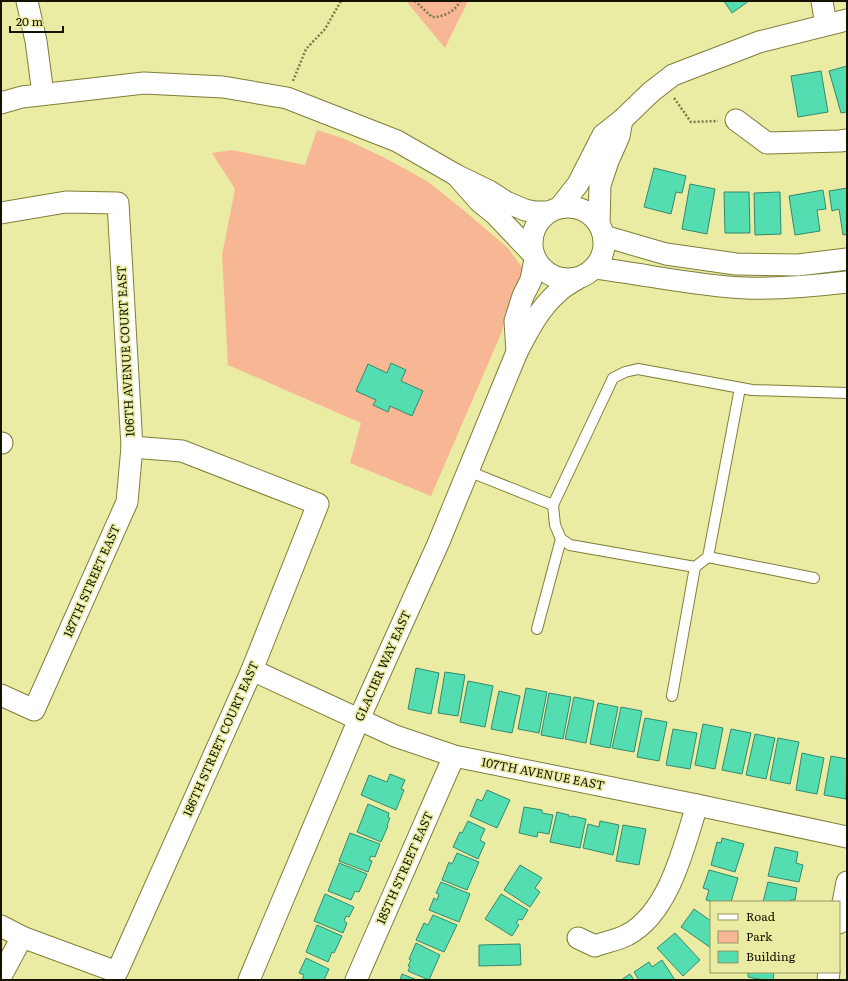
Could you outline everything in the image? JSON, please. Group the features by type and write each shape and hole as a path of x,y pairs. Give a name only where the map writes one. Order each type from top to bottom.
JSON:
{"street":[{"path":"27,1 36,41 43,94"},
{"path":"822,1 826,25"},
{"path":"534,256 531,241 534,230 540,220 554,210 578,184 603,135 673,75 759,42 847,20"},
{"path":"1,103 22,97 43,94 144,83 223,87 287,98 397,141 456,175 489,191 506,202 525,210 535,212 571,207 582,209 592,216 602,230 666,254 736,264 798,265 847,259"},
{"path":"586,273 601,259 604,247 600,185 619,136 622,120"},
{"path":"736,120 767,143 840,142 847,140"},
{"path":"456,175 479,201 495,214 534,256 542,269 552,276 564,280 586,273 746,288 808,286 847,282"},
{"name":"106TH AVENUE COURT EAST","path":"1,212 66,202 118,203 132,447 182,451 318,504"},
{"name":"GLACIER WAY EAST","path":"517,352 515,321 523,296 531,280 534,256"},
{"name":"GLACIER WAY EAST","path":"249,980 359,719 438,544 517,352 531,324 542,310 557,293 586,273"},
{"name":"187TH STREET EAST","path":"1,695 34,710 127,502 132,447"},
{"name":"186TH STREET COURT EAST","path":"22,937 117,972 252,670 318,504"},
{"name":"107TH AVENUE EAST","path":"252,670 395,736 454,756 847,837"},
{"name":"185TH STREET EAST","path":"356,980 454,756"},
{"path":"578,938 595,946 627,935 648,920 670,885 697,805"},
{"path":"840,917 847,882"},
{"path":"1,926 22,937 1,976"}],"lane":[{"path":"695,567 570,546 561,539 555,525 553,505 612,378 625,372 638,369 752,390 847,393"},
{"path":"672,696 695,567 708,556 740,388"},
{"path":"468,471 553,505"},
{"path":"537,629 561,539"},
{"path":"708,556 814,578"}],"path":[{"path":"287,98 306,49 325,29 341,1"},
{"path":"415,1 432,17 438,17 454,10 460,1"},
{"path":"663,83 691,122 736,120"}],"green space":[{"path":"406,1 468,1 445,48"},
{"path":"317,130 345,139 385,158 427,181 508,248 524,270 501,334 431,496 350,463 361,423 228,365 222,255 235,189 212,153 232,150 305,165"}],"building":[{"path":"724,1 749,1 732,13"},
{"path":"847,66 847,112 841,113 829,71"},
{"path":"821,71 828,112 798,117 791,76"},
{"path":"654,168 686,176 682,193 676,192 671,214 644,207"},
{"path":"690,184 715,189 707,234 682,229"},
{"path":"847,188 847,234 843,235 839,209 832,211 829,191"},
{"path":"823,190 826,209 817,210 820,231 795,235 789,196"},
{"path":"724,192 749,192 750,233 725,233"},
{"path":"780,192 781,234 755,235 754,193"},
{"path":"391,363 406,370 401,381 423,391 412,416 390,406 388,412 373,405 376,400 356,391 368,364 387,373"},
{"path":"416,668 439,673 431,714 408,709"},
{"path":"445,672 465,675 458,716 438,713"},
{"path":"468,681 493,686 485,727 460,722"},
{"path":"526,688 547,692 539,733 518,729"},
{"path":"499,691 520,696 512,733 491,729"},
{"path":"549,693 571,697 563,739 541,735"},
{"path":"574,697 594,701 586,743 565,739"},
{"path":"598,703 618,707 610,748 590,744"},
{"path":"621,707 642,711 634,752 612,748"},
{"path":"645,718 667,722 659,761 637,757"},
{"path":"703,724 723,728 715,769 695,765"},
{"path":"673,729 697,733 690,769 666,765"},
{"path":"731,729 751,733 742,774 722,770"},
{"path":"755,734 775,738 766,779 746,775"},
{"path":"778,738 799,742 790,784 770,780"},
{"path":"802,753 824,758 817,794 796,790"},
{"path":"831,756 847,759 846,799 824,795"},
{"path":"390,774 405,780 401,789 404,790 396,810 361,795 369,775 387,782"},
{"path":"487,790 510,800 497,828 470,816 477,799 482,801"},
{"path":"368,804 389,813 388,817 390,818 387,825 388,826 381,842 357,832"},
{"path":"524,807 542,810 542,813 553,815 549,834 538,832 537,837 519,833"},
{"path":"557,812 569,815 569,817 572,816 586,819 580,848 550,842"},
{"path":"468,821 485,829 480,840 485,843 478,859 453,847 460,832 462,833"},
{"path":"600,821 619,825 613,855 583,848 588,824 599,827"},
{"path":"623,825 646,829 639,865 616,861"},
{"path":"350,833 380,844 375,857 371,856 369,860 372,861 368,872 339,861"},
{"path":"722,838 744,844 735,872 711,865 717,842 721,843"},
{"path":"775,847 798,852 796,863 803,865 799,882 768,876"},
{"path":"457,853 479,862 467,890 442,880 449,862 452,864"},
{"path":"339,863 367,874 359,892 355,891 351,900 328,891"},
{"path":"520,865 542,878 535,888 540,892 530,907 504,890"},
{"path":"709,870 738,878 731,901 706,900 709,890 703,888"},
{"path":"441,882 470,894 459,922 429,910 434,898 437,900 439,894 436,893"},
{"path":"768,882 797,888 795,900 763,901"},
{"path":"325,894 354,907 349,917 346,916 344,921 347,923 343,933 314,921"},
{"path":"501,894 528,910 522,920 519,919 516,923 519,925 512,936 485,919"},
{"path":"694,909 710,920 710,947 681,927"},
{"path":"433,915 457,925 444,952 416,940 424,923 428,925"},
{"path":"317,925 342,936 334,953 332,952 328,962 306,952"},
{"path":"675,933 700,960 683,976 657,948"},
{"path":"416,943 440,955 429,980 408,971 410,967 408,966 411,960 409,959"},
{"path":"520,944 521,965 479,966 479,945"},
{"path":"306,958 329,969 324,980 302,980 304,975 299,973"},
{"path":"662,960 675,980 639,980 634,972 649,962 652,967"},
{"path":"748,973 774,973 773,980 748,977"},
{"path":"402,974 417,980 400,980"},
{"path":"630,974 634,980 621,980"}]}
